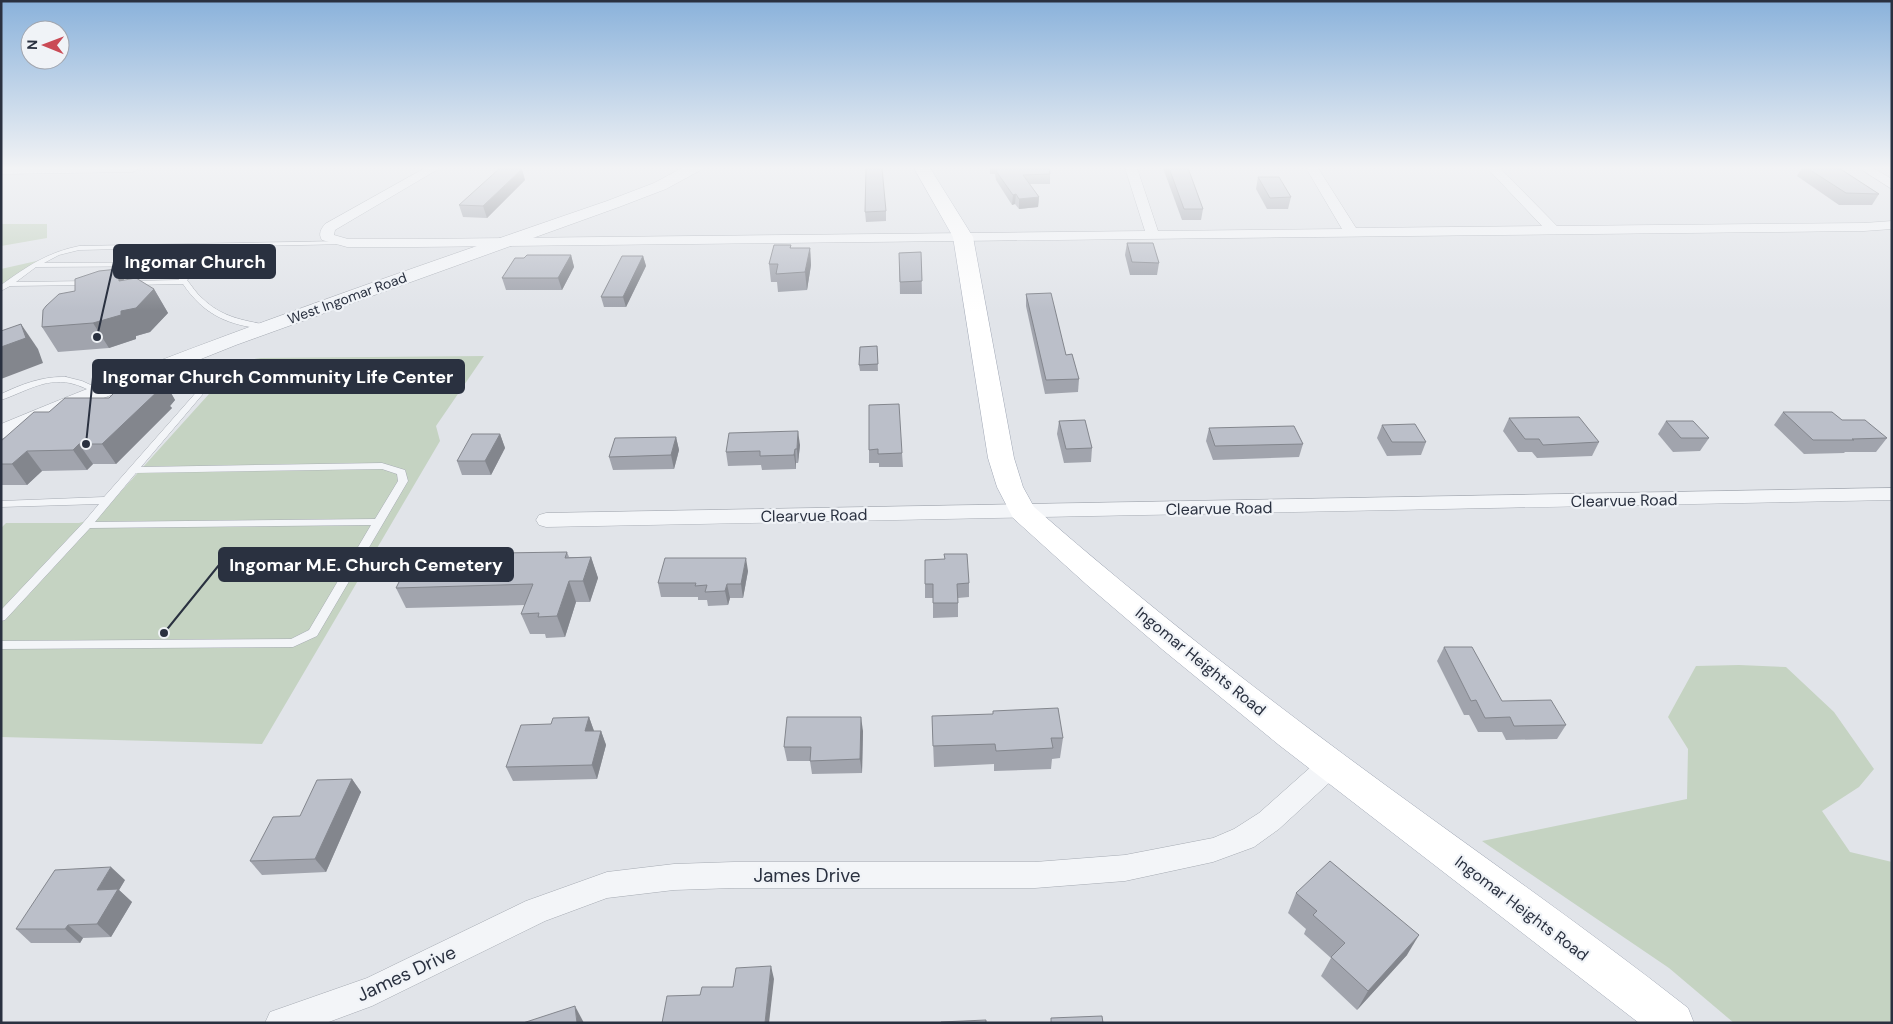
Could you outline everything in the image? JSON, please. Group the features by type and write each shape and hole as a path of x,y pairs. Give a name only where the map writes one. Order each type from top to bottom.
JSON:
{"main road":[{"name":"Ingomar Heights Road","path":"950,216 963,237 1001,458 1010,488 1023,512 1164,632 1331,765 1673,1023"}],"street":[{"path":"348,216 326,231 328,237 337,242 347,243 506,242 1864,227 1892,224"},
{"name":"West Ingomar Road","path":"1,432 178,359 578,216"},
{"path":"1147,216 1153,234"},
{"path":"1341,216 1351,232"},
{"path":"1538,216 1552,230"},
{"name":"Clearvue Road","path":"546,520 1892,494"},
{"name":"James Drive","path":"281,1023 372,991 536,911 608,885 674,877 717,875 1035,875 1125,868 1214,850 1244,838 1269,821 1331,765"}],"lane":[{"path":"1,289 52,254 79,248 347,243"},
{"path":"34,265 201,265 180,282"},
{"path":"122,283 185,282 194,296 204,306 235,321 264,328"},
{"path":"8,284 94,283"},
{"path":"1,617 87,525 204,388 203,381 178,359"},
{"path":"1,397 23,387 44,381 65,380 100,391"},
{"path":"1,645 293,643 313,633 403,481 402,472 382,466 132,470"},
{"path":"1,504 107,500"},
{"path":"87,525 378,522"}],"green space":[{"path":"1,224 47,224 47,238 1,246"},
{"path":"41,260 1,289 1,269"},
{"path":"484,356 436,426 440,441 262,744 1,737 1,528 6,523 79,523 97,518 209,394 224,373 229,368 242,362 261,358"},
{"path":"1696,666 1786,667 1834,712 1874,769 1859,787 1822,811 1850,852 1892,862 1892,1023 1734,1023 1669,968 1482,841 1687,799 1688,749 1668,717"}],"building":[{"path":"1127,243 1153,243 1159,263 1132,262"},
{"path":"774,245 791,245 790,248 810,248 805,272 776,274 778,264 769,264"},
{"path":"921,252 922,281 900,282 899,253"},
{"path":"527,255 571,255 558,278 502,278 515,258 524,258"},
{"path":"622,256 643,256 623,297 601,297"},
{"path":"118,269 119,281 136,278 154,289 136,308 121,311 121,315 93,323 42,327 43,310 59,294 75,291 75,279 99,271"},
{"path":"1051,293 1066,355 1072,354 1079,379 1046,380 1026,294"},
{"path":"21,324 26,338 1,347 1,331"},
{"path":"877,346 878,364 859,365 860,347"},
{"path":"131,381 164,381 156,389 160,389 102,444 79,444 73,450 27,451 12,464 1,464 1,441 34,412 49,412 65,398 109,398 118,389 123,389"},
{"path":"899,404 902,453 878,454 878,449 869,450 869,405"},
{"path":"1783,412 1832,412 1842,420 1865,420 1887,438 1813,440"},
{"path":"1579,417 1599,442 1543,445 1539,439 1525,439 1509,418"},
{"path":"1085,420 1092,448 1066,449 1059,421"},
{"path":"1666,421 1693,421 1709,438 1681,438"},
{"path":"1415,424 1426,442 1392,442 1382,425"},
{"path":"1294,426 1303,444 1215,446 1209,428"},
{"path":"798,431 797,449 795,449 794,455 760,456 760,451 726,452 729,433"},
{"path":"472,434 500,434 485,461 457,461"},
{"path":"676,437 671,455 609,457 615,438"},
{"path":"567,552 565,558 591,557 583,581 569,581 557,616 538,617 539,613 521,614 533,584 396,588 409,562 497,558 500,553"},
{"path":"944,554 967,554 969,583 957,584 958,603 933,603 933,584 925,584 925,560 945,559"},
{"path":"665,558 746,558 741,584 727,584 725,591 705,592 707,585 695,586 696,583 658,583"},
{"path":"1444,647 1472,647 1502,701 1551,700 1566,725 1514,726 1510,717 1485,718 1476,700 1471,701"},
{"path":"1058,708 1063,738 1051,738 1053,748 996,751 995,744 933,746 932,716 993,714 993,711"},
{"path":"589,717 585,731 601,731 592,765 506,767 521,725 551,724 553,718"},
{"path":"787,717 861,717 860,759 810,761 811,747 784,747"},
{"path":"352,779 315,859 250,861 273,817 300,816 317,780"},
{"path":"1330,861 1419,935 1368,991 1331,957 1345,943 1313,915 1317,911 1296,893"},
{"path":"111,867 97,890 118,889 97,924 68,925 65,929 16,929 55,870"},
{"path":"771,966 765,1023 662,1023 667,996 700,995 702,987 733,987 736,968"},
{"path":"575,1006 577,1023 523,1023"},
{"path":"1102,1016 1103,1023 1051,1023 1051,1018"},
{"path":"986,1020 986,1023 941,1023 941,1022"}],"place":[{"name":"Ingomar Church","path":"97,337"},
{"name":"Ingomar Church Community Life Center","path":"86,444"},
{"name":"Ingomar M.E. Church Cemetery","path":"164,633"}]}
